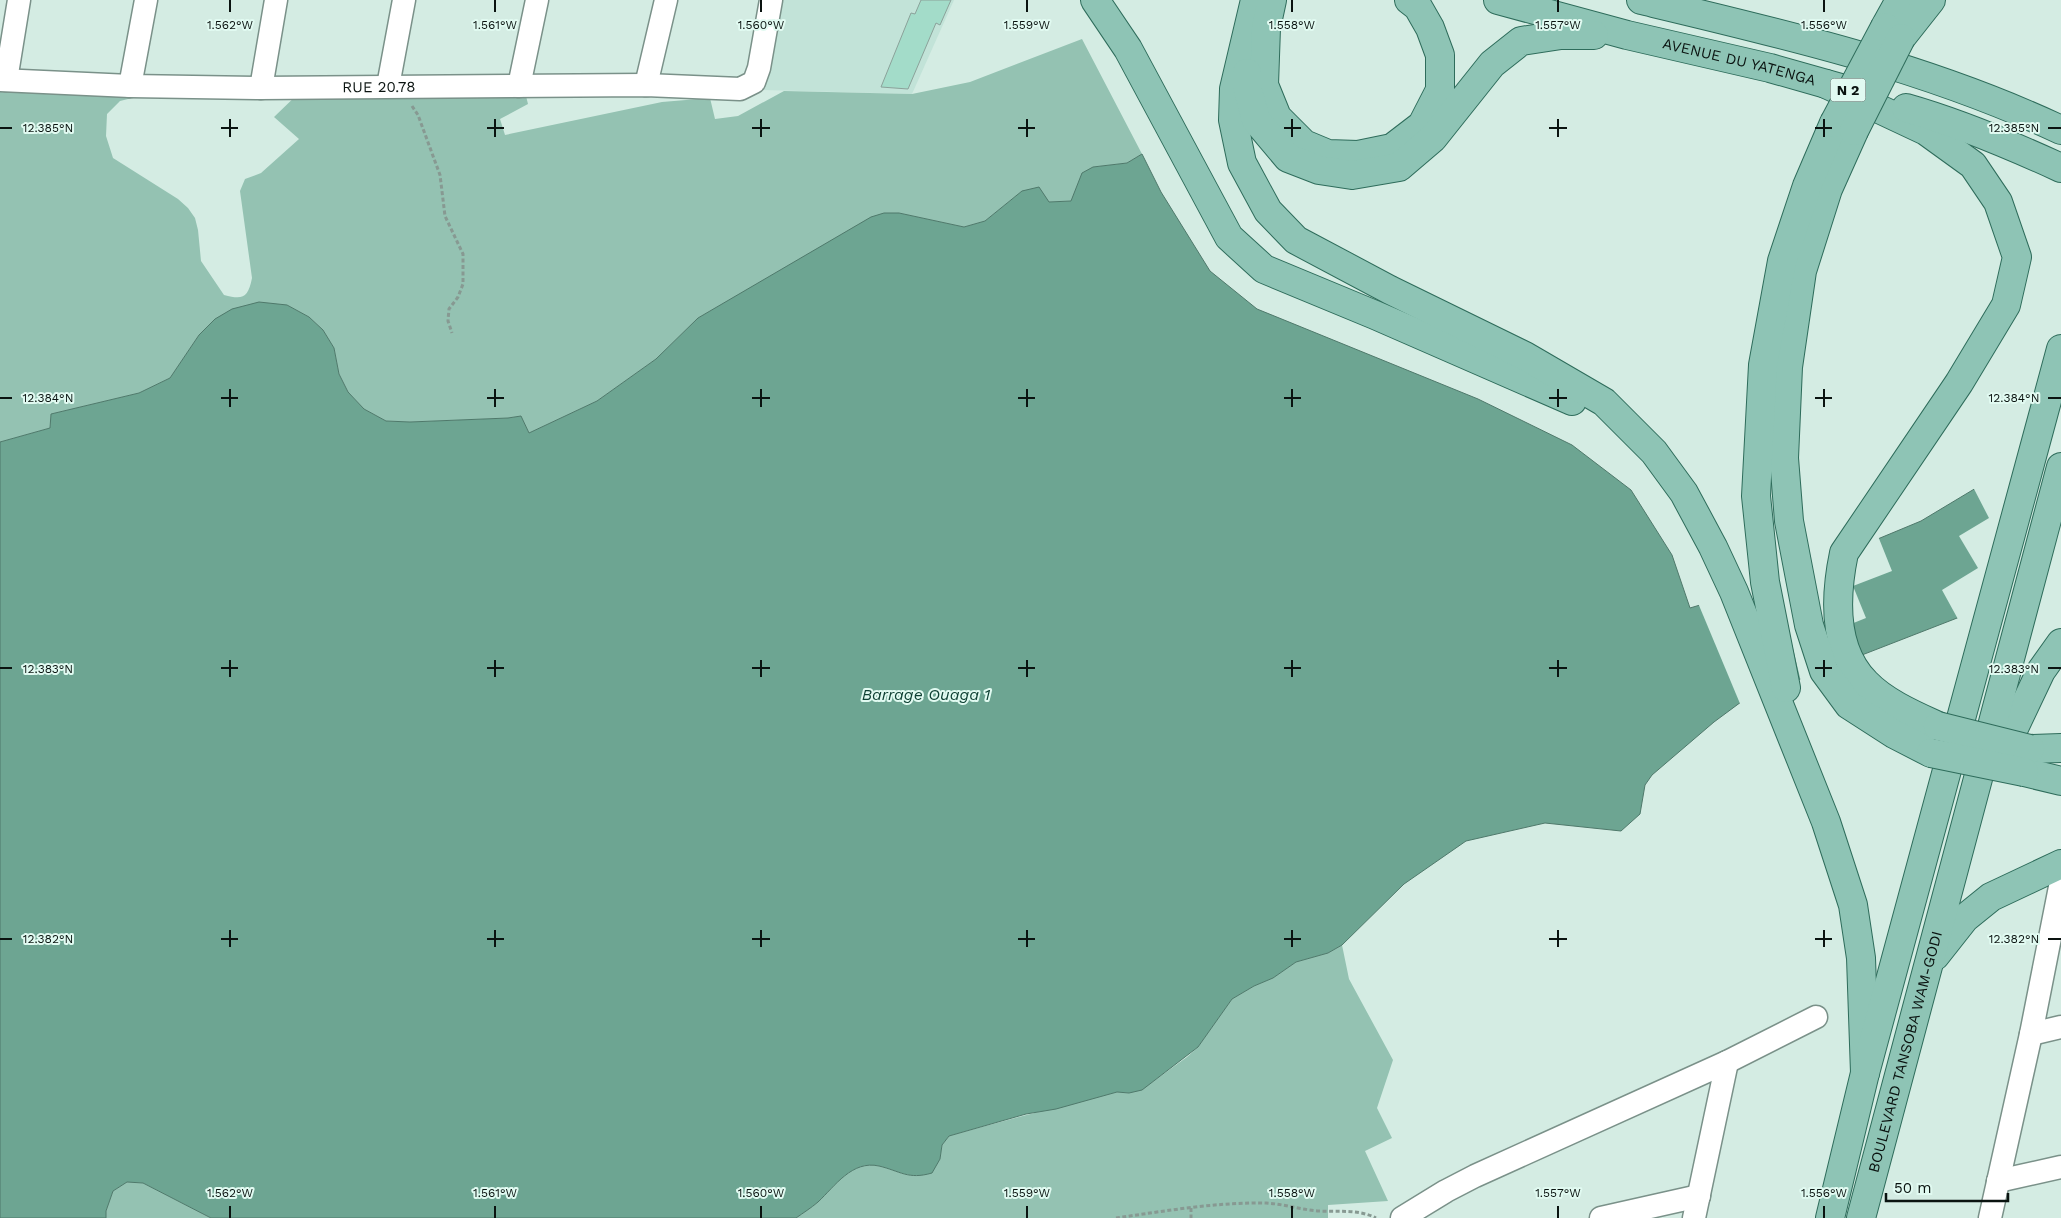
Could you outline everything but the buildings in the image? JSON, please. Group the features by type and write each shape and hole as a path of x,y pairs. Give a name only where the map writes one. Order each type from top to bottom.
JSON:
{"main road":[{"path":"1095,0 1128,50 1229,237 1264,269 1542,387 1597,413 1654,452"},
{"path":"1255,0 1234,90 1233,120 1242,163 1268,210 1296,240 1390,290 1524,356 1604,402 1654,452 1684,493 1713,547 1780,688"},
{"path":"1272,0 1266,28 1264,85 1277,117 1304,144 1328,154 1358,155 1392,148 1422,125 1440,90 1440,55 1430,28 1418,7 1409,0"},
{"name":"AVENUE DU YATENGA","path":"1498,0 1627,35 1770,68 1934,116 2017,148 2061,168"},
{"name":"N 2","path":"1642,0 1849,51 2009,106 2061,130"},
{"path":"1865,1073 1861,958 1853,905 1826,822 1800,756 1780,688 1765,582 1756,496 1763,365 1782,261 1807,186 1844,127 1893,32 1900,0"},
{"path":"1893,32 1931,0"},
{"path":"1246,36 1248,87 1256,120 1288,158 1319,170 1352,175 1399,167 1433,138 1492,64 1521,41 1561,35 1627,35"},
{"path":"1826,84 1926,131 1973,165 1998,202 2016,257 2006,305 1959,383 1844,553 1838,579 1837,603 1843,643 1851,664 1866,684 1901,708 1938,726 2027,761 2061,781"},
{"path":"1844,127 1828,190 1802,271 1788,367 1784,458 1789,521 1797,565 1809,624 1824,671 1849,704 1894,734 1931,753 2027,761 2061,748"},
{"name":"BOULEVARD TANSOBA WAM-GODI","path":"1830,1218 1865,1073 2039,437 2061,348"},
{"path":"1963,835 2061,467"},
{"path":"1963,835 2041,671 2061,643"},
{"name":"BOULEVARD TANSOBA WAM-GODI","path":"1861,1218 1948,885 1963,835"},
{"path":"1928,965 1965,918 1991,897 2061,864"}],"street":[{"path":"3,80 19,0"},
{"path":"130,86 146,0"},
{"path":"261,88 276,0"},
{"path":"396,86 404,0"},
{"path":"519,86 536,0"},
{"path":"646,85 666,0"},
{"name":"RUE 20.78","path":"3,80 130,86 261,88 646,85 740,89 754,82 759,68 771,0"},
{"path":"1990,1218 2031,1034 2061,882"},
{"path":"1402,1218 1475,1176 1727,1062 1816,1018"},
{"path":"2031,1034 2061,1027"},
{"path":"1694,1218 1727,1062"},
{"path":"1998,1181 2061,1167"},
{"path":"1602,1218 1699,1196"}],"path":[{"path":"396,86 418,115 440,175 445,216 463,254 463,284 458,297 449,309 448,321 452,333"},
{"path":"1116,1218 1191,1208 1268,1203 1318,1211 1362,1212 1376,1218"},
{"path":"1191,1208 1191,1218"}],"shaded area":[{"path":"777,0 954,0 912,94 763,90"},
{"path":"1082,39 1142,154 1127,163 1093,167 1071,201 1049,202 1022,191 985,221 964,227 899,213 757,285 698,318 656,359 597,401 529,433 521,416 410,422 386,421 364,409 348,392 339,374 334,348 323,330 309,317 287,305 199,335 170,378 139,393 51,414 50,428 0,442 0,85 128,92 132,98 120,101 107,114 106,136 113,158 178,199 188,208 195,218 198,230 201,261 224,295 240,297 244,296 249,290 252,278 240,191 245,179 261,173 299,139 274,117 302,90 525,92 528,104 500,119 505,135 662,102 710,98 715,119 738,116 784,91 912,94 970,82"},
{"path":"1342,945 1349,979 1393,1060 1377,1108 1392,1138 1365,1151 1388,1201 1328,1205 1328,1218 796,1218 818,1202 844,1176 860,1167 869,1165 879,1166 916,1176 931,1173 940,1159 942,1145 949,1136 1117,1092 1129,1093 1151,1083 1198,1047 1232,999 1254,986 1273,978 1296,962 1328,953"},
{"path":"127,1182 143,1183 211,1218 106,1218 106,1211 113,1191"}],"water":[{"name":"Barrage Ouaga 1","path":"1142,154 1161,192 1210,271 1257,309 1478,399 1572,445 1631,490 1672,555 1690,608 1820,563 1921,521 2061,437 1970,613 1741,702 1714,722 1652,775 1645,785 1640,814 1621,831 1545,823 1466,841 1404,884 1342,945 1328,953 1296,962 1273,978 1254,986 1232,999 1198,1047 1142,1090 1129,1093 1117,1092 1056,1109 1026,1114 949,1136 942,1145 940,1159 932,1173 917,1176 879,1166 869,1165 860,1167 845,1176 818,1202 796,1218 211,1218 143,1183 127,1182 113,1191 106,1211 106,1218 0,1218 0,442 50,428 51,414 139,393 170,378 199,335 215,319 232,309 259,302 287,305 309,317 323,330 334,348 339,374 348,392 364,409 386,421 410,422 521,416 529,433 597,401 656,359 698,318 871,217 884,213 899,213 964,227 985,221 1022,191 1039,187 1049,202 1071,201 1082,173 1093,167 1127,163"}],"pier":[{"path":"2061,435 2061,562 1972,616 1959,621 1942,590 1978,568 1959,536 1989,518 1973,487"},
{"path":"1878,536 1892,571 1853,586 1866,618 1846,626 1859,659 1801,682 1776,577"},
{"path":"1771,578 1792,685 1741,706 1698,603"}]}
